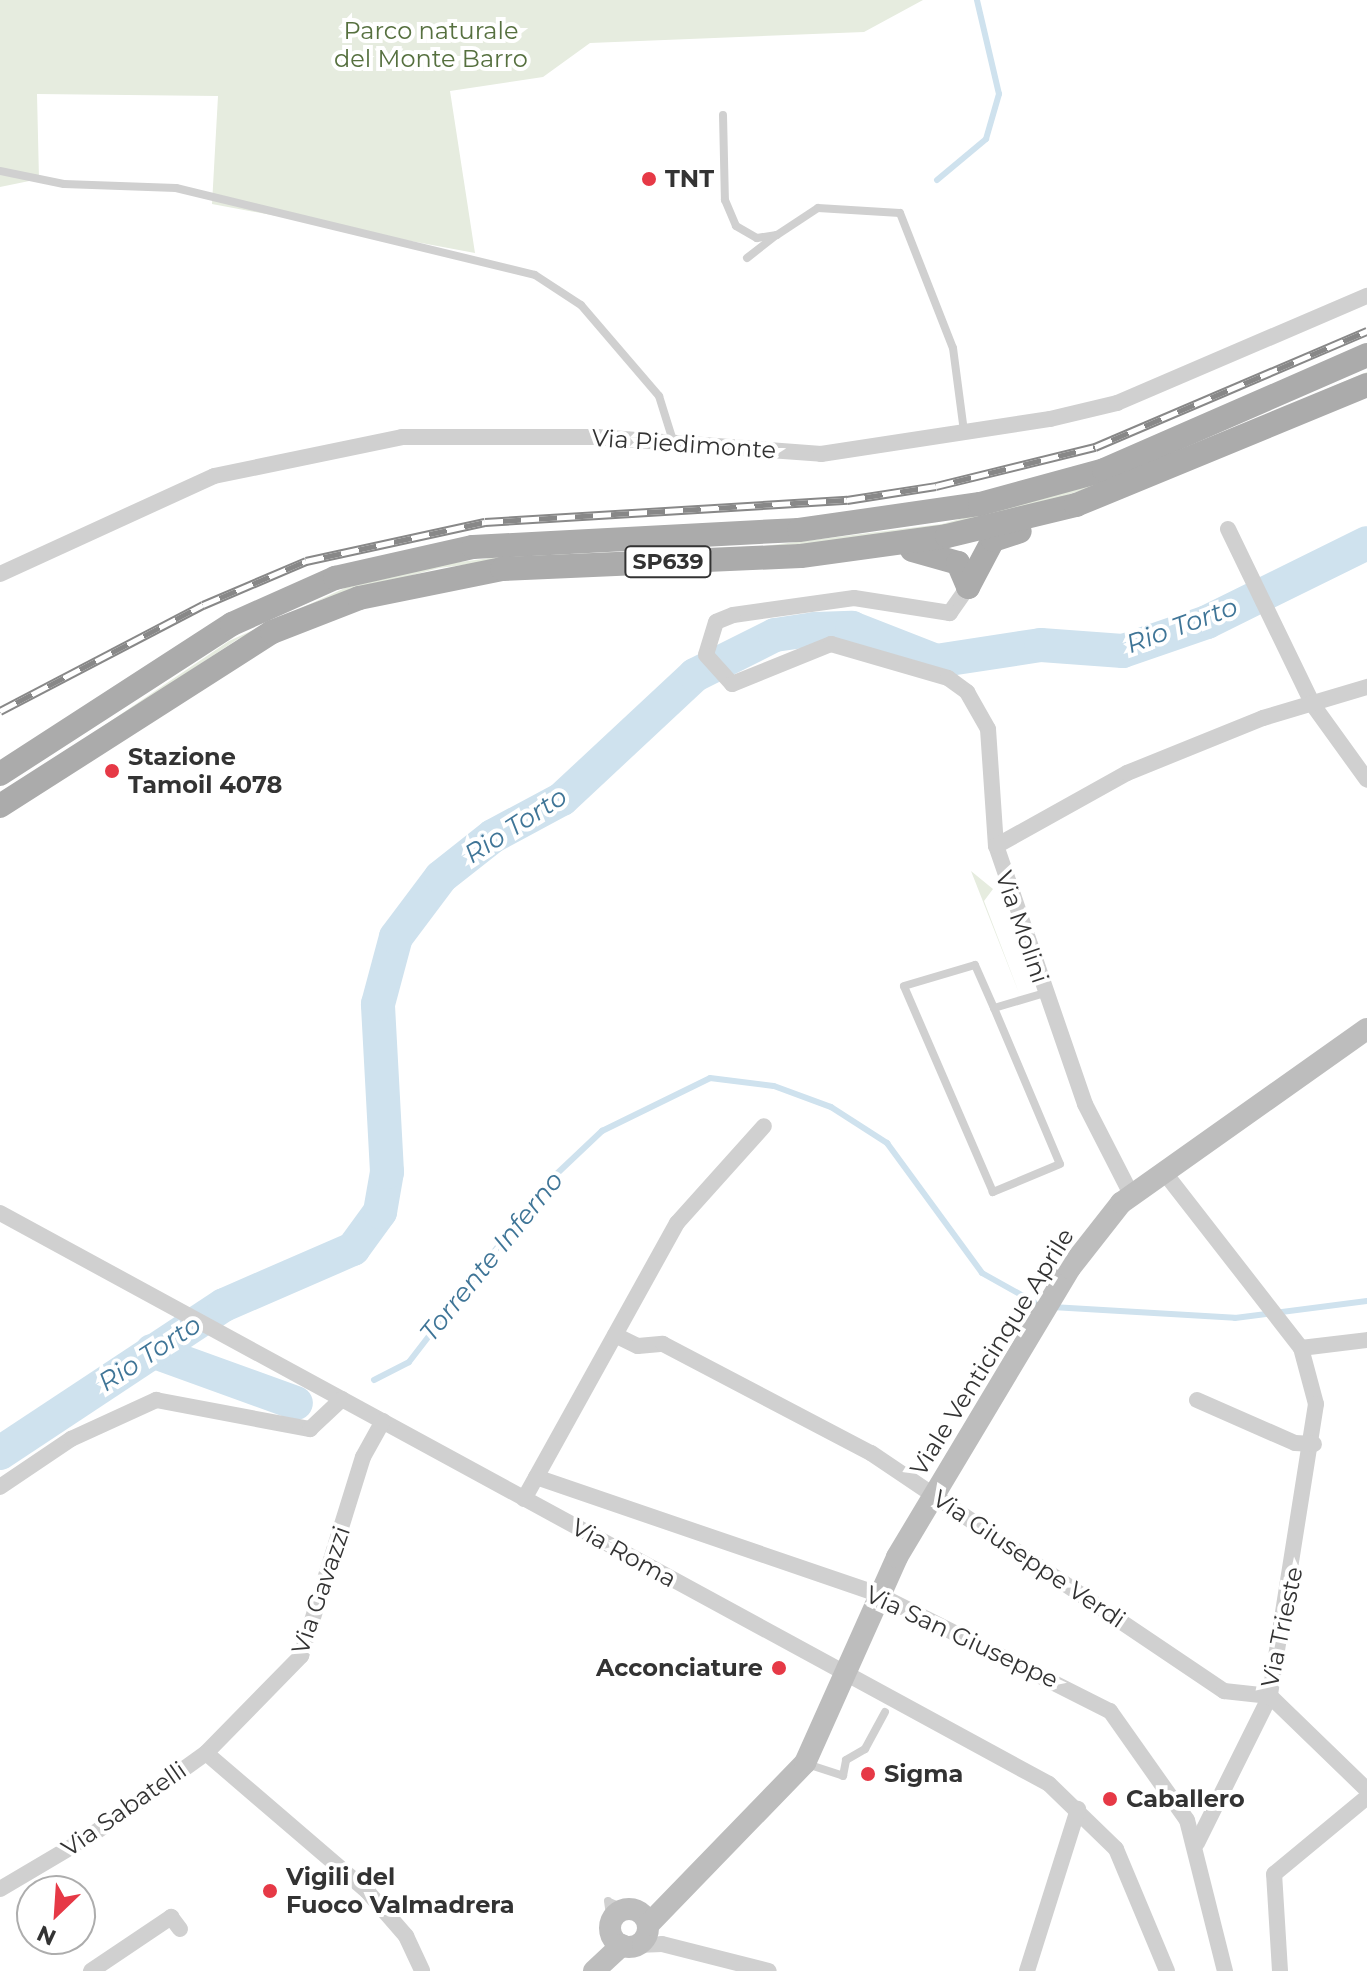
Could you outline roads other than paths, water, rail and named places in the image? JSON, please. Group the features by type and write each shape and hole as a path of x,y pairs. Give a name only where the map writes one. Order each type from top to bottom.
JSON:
{"main road":[{"name":"SP639","path":"0,774 232,624 350,573 473,547 799,530 980,504 1104,470 1367,355"},
{"name":"SP639","path":"0,806 272,632 359,598 502,569 870,547 1067,508 1367,385"},
{"path":"968,587 993,540 1067,508"},
{"path":"870,547 943,554 958,563 968,587"},
{"name":"Viale Venticinque Aprile","path":"805,1763 877,1594 933,1494 1070,1268 1131,1194 1367,1029"},
{"path":"630,1934 805,1763"}],"street":[{"name":"Via Piedimonte","path":"0,574 214,476 402,437 489,433 821,454 964,432 1117,403 1367,296"},
{"path":"1228,529 1313,705 1367,780"},
{"path":"968,587 950,613 854,598 733,615 716,622 706,655 719,678 744,681 807,648 831,644 948,678 967,692 988,729 996,846"},
{"name":"Via Molini","path":"1131,1194 1108,1158 1045,993 996,846 1127,773 1367,687"},
{"path":"524,1499 677,1223 764,1126"},
{"path":"1164,1172 1296,1341 1367,1340"},
{"name":"Via Roma","path":"0,1213 1049,1784 1103,1831 1128,1871 1167,1971"},
{"name":"Via Giuseppe Verdi","path":"615,1335 638,1346 663,1344 741,1382 933,1494 1224,1691 1270,1696"},
{"name":"Via Trieste","path":"1197,1843 1270,1696 1314,1444 1316,1404 1296,1341"},
{"path":"0,1487 71,1439 156,1400 310,1429 342,1399"},
{"path":"1197,1400 1295,1443 1314,1444"},
{"name":"Via Gavazzi","path":"206,1753 301,1656 363,1457 383,1421"},
{"name":"Via San Giuseppe","path":"536,1477 877,1594 1110,1711 1197,1843 1225,1971"},
{"path":"1270,1696 1367,1790"},
{"path":"206,1753 367,1891 406,1936 422,1971"},
{"name":"Via Sabatelli","path":"0,1889 93,1834 206,1753"},
{"path":"1280,1971 1274,1874 1367,1797"},
{"path":"1027,1971 1078,1809"},
{"path":"91,1971 171,1917 180,1929"},
{"path":"630,1934 769,1971"}],"lane":[{"path":"723,115 731,213 736,226 757,238 777,235"},
{"path":"0,171 64,184 176,188 535,275 581,305 659,396 674,444"},
{"path":"747,258 818,208 900,213 953,348 964,432"},
{"path":"975,965 994,1008 1060,1164 993,1192 904,986 975,965"},
{"path":"994,1008 1045,993"},
{"path":"805,1763 843,1776 846,1760 865,1749 885,1712"}],"waterway":[{"path":"937,180 986,139 999,94 977,0"},
{"name":"Rio Torto","path":"0,1453 224,1305 353,1249 380,1212 387,1172 378,1004 396,937 441,877 493,836 562,799 695,675 775,635 815,629 852,628 936,661 1041,645 1123,651 1207,622 1367,543"},
{"name":"Torrente Inferno","path":"374,1380 409,1362 547,1183 602,1131 710,1078 774,1086 831,1107 887,1143 982,1273 1041,1306"},
{"name":"Torrente Inferno","path":"1052,1307 1235,1318 1367,1301"},
{"name":"Torrente Inferno","path":"152,1351 296,1403"}],"railway":[{"path":"0,711 203,605 306,561 485,522 847,500 936,486 1095,447 1367,331"}],"place":[{"name":"TNT","path":"649,179"},
{"name":"Stazione Tamoil 4078","path":"112,771"},
{"name":"Acconciature","path":"779,1668"},
{"name":"Sigma","path":"868,1774"},
{"name":"Caballero","path":"1110,1799"},
{"name":"Vigili del Fuoco Valmadrera","path":"270,1891"}],"park label":[{"name":"Parco naturale del Monte Barro","path":"431,45"}]}
